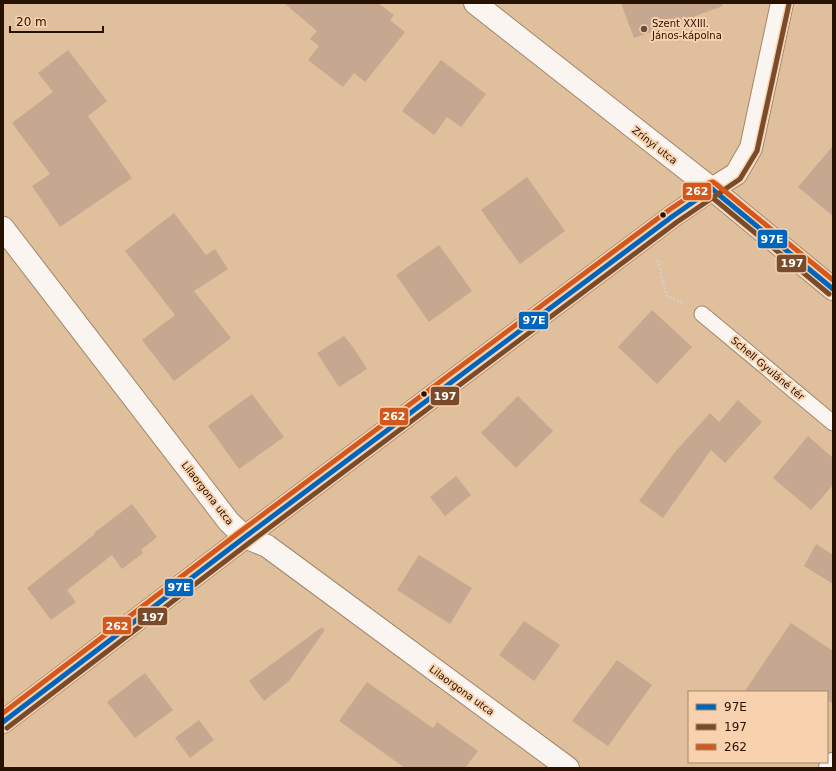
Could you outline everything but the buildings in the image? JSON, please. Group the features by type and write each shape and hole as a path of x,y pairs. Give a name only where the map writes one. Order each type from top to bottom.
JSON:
{"street":[{"name":"Zrínyi utca","path":"476,3 712,190 833,289"},
{"path":"3,722 245,537 673,216 736,174 751,148 782,3"},
{"name":"Lilaorgona utca","path":"3,228 229,522 245,537 267,546 568,768"},
{"path":"830,768 833,764"}],"lane":[{"name":"Schell Gyuláné tér","path":"702,314 833,423"}],"path":[{"path":"658,258 666,294 702,314"}],"transit line":[{"name":"197","path":"7,728 249,543 677,222 740,179 757,151 789,4"},
{"name":"262","path":"3,713 241,531 669,210 709,183 713,182 716,184 833,280"},
{"name":"97E","path":"712,189 833,289"},
{"name":"97E","path":"3,722 245,537 673,216 712,189"},
{"name":"197","path":"708,194 829,294"}],"place":[{"name":"Szent XXIII. János-kápolna","path":"644,29"}]}
